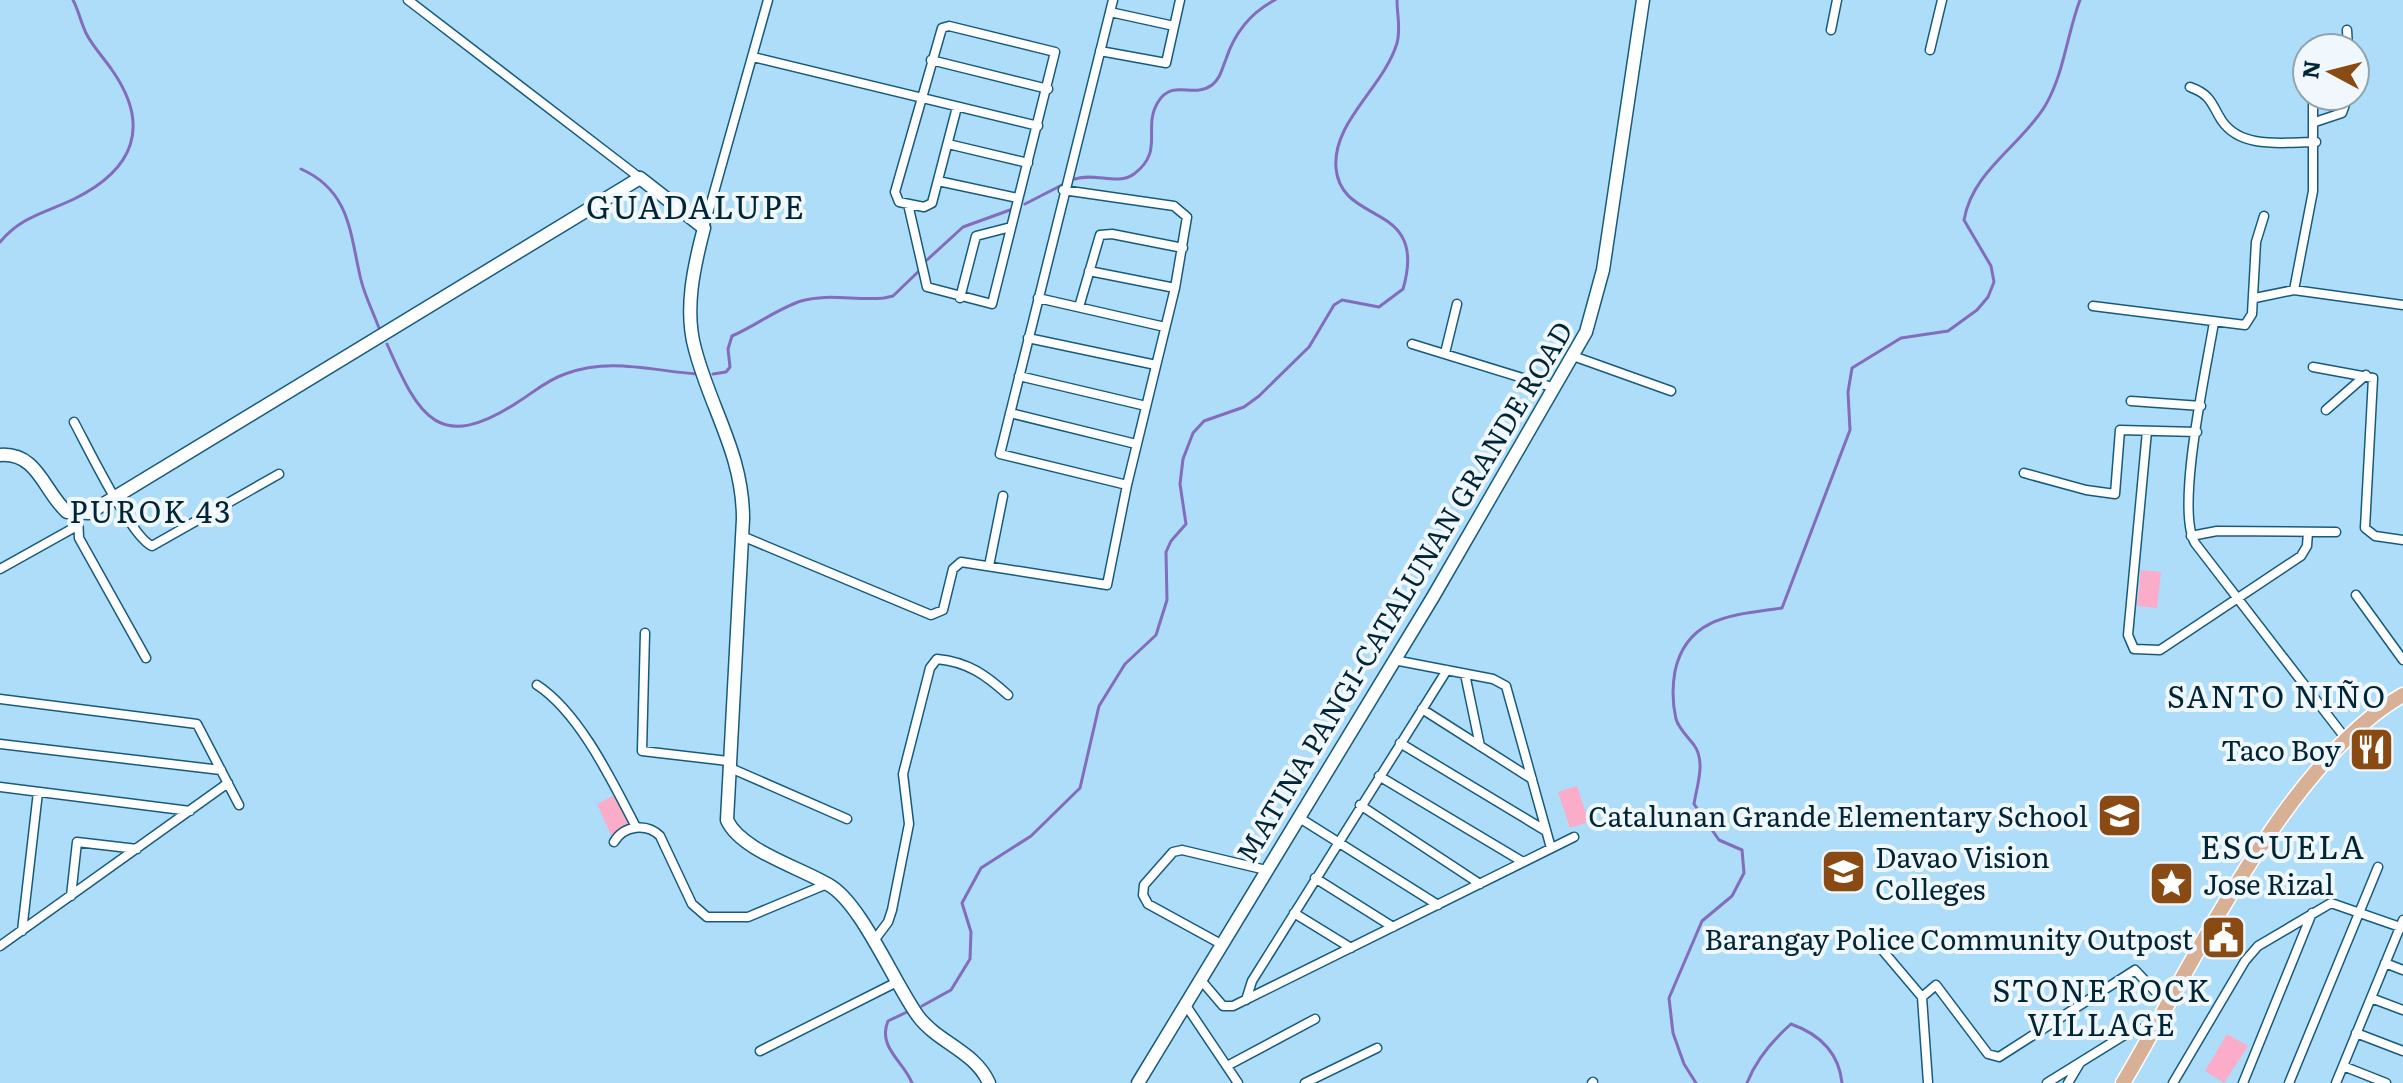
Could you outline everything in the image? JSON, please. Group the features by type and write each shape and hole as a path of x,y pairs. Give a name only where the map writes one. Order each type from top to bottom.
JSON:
{"main road":[{"path":"2123,1083 2259,852 2299,794 2346,739 2377,711 2403,695"}],"street":[{"path":"408,0 704,228"},
{"path":"768,0 704,228 691,298 694,347 736,457 743,500 725,810 730,828 742,839 827,883 848,899 895,983 921,1020 969,1057 989,1083"},
{"path":"1113,0 1063,190 1000,454 1127,485"},
{"path":"1100,51 1166,63 1180,0"},
{"name":"MATINA PANGI-CATALUNAN GRANDE ROAD","path":"1138,1083 1394,660 1586,332 1599,292 1643,0"},
{"path":"1831,30 1837,0"},
{"path":"1930,50 1942,0"},
{"path":"1110,12 1174,26"},
{"path":"908,204 925,283 933,291 960,298 988,304 995,301 1018,198 1056,55 1048,47 945,26 939,31 895,196 899,202 930,206 957,107"},
{"path":"753,57 1038,126"},
{"path":"931,60 1048,89"},
{"path":"2190,87 2209,95 2223,123 2247,140 2316,142"},
{"path":"2294,290 2313,191 2314,112"},
{"path":"2315,122 2342,112"},
{"path":"948,144 1028,163"},
{"path":"0,569 640,178"},
{"path":"938,181 1018,198"},
{"path":"742,536 931,615 943,610 957,563 1107,585 1136,444 1175,288 1187,217 1180,208 1063,190"},
{"path":"2093,306 2245,325 2250,320 2255,298 2254,256 2264,216"},
{"path":"960,298 976,236 1011,227"},
{"path":"1079,307 1097,239 1105,234 1183,248"},
{"path":"1089,271 1175,288"},
{"path":"2255,298 2294,290 2403,305"},
{"path":"1038,298 1165,327"},
{"path":"1445,353 1457,304"},
{"path":"2214,322 2187,519 2191,536 2346,739"},
{"path":"1028,338 1156,365"},
{"path":"1412,344 1555,388"},
{"path":"1573,356 1671,391"},
{"path":"2313,367 2373,378 2365,528 2375,536 2403,540"},
{"path":"2326,410 2366,375"},
{"path":"1019,376 1146,406"},
{"path":"2131,401 2201,406"},
{"path":"1010,413 1136,444"},
{"path":"74,422 116,498 144,541 152,546 279,474"},
{"path":"2024,473 2086,490 2115,494 2120,430 2197,432"},
{"path":"2147,431 2128,635 2130,646 2143,652 2160,650 2301,556 2307,546 2308,532"},
{"path":"0,455 14,455 29,462 63,508 78,520 79,538 146,658"},
{"path":"989,566 1003,496"},
{"path":"2191,536 2217,531 2336,532"},
{"path":"2356,595 2403,660"},
{"path":"645,633 642,751 728,764 847,819"},
{"path":"872,942 888,922 894,900 909,824 903,774 930,668 937,659 981,670 1008,695"},
{"path":"1394,660 1503,683 1551,848"},
{"path":"1246,1000 1252,981 1447,670"},
{"path":"1465,674 1480,746"},
{"path":"537,685 554,699 599,758 636,827"},
{"path":"0,699 197,724 239,805"},
{"path":"1422,709 1532,779"},
{"path":"1400,743 1546,831"},
{"path":"0,744 221,770"},
{"path":"1379,776 1523,862"},
{"path":"0,946 228,783"},
{"path":"0,787 190,811"},
{"path":"22,931 38,792"},
{"path":"1360,805 1480,884"},
{"path":"1298,817 1438,905"},
{"path":"614,842 619,835 636,827 648,827 660,836 692,904 707,917 748,917 827,883"},
{"path":"1200,979 1223,1006 1233,1006 1574,837"},
{"path":"71,896 77,842 138,849"},
{"path":"1221,944 1148,904 1143,895 1144,885 1167,856 1182,850 1266,870"},
{"path":"2289,1083 2378,867"},
{"path":"1315,878 1393,927"},
{"path":"2173,1083 2253,951 2313,911 2337,903 2402,925 2336,1083"},
{"path":"2243,1083 2313,911"},
{"path":"1294,913 1351,948"},
{"path":"1878,945 1922,997 1928,1083"},
{"path":"2385,963 2403,970"},
{"path":"1922,997 1936,985 1988,1054 1999,1057 2135,970 2168,1005"},
{"path":"760,1051 895,983"},
{"path":"2371,998 2403,1010"},
{"path":"1185,1004 1238,1083"},
{"path":"1227,1066 1315,1019"},
{"path":"2047,1083 2135,1030 2154,1031"},
{"path":"2356,1033 2403,1051"},
{"path":"1305,1083 1377,1048"},
{"path":"2068,1083 2081,1061"},
{"path":"2343,1066 2386,1083"}],"shaded area":[{"path":"2141,570 2161,572 2157,608 2137,606"},
{"path":"1577,786 1589,822 1570,828 1558,792"},
{"path":"615,795 630,826 611,835 597,804"},
{"path":"2227,1034 2248,1046 2224,1083 2205,1071"}],"waterway":[{"path":"0,242 25,221 94,187 110,175 130,145 133,128 124,91 87,35 73,0"},
{"path":"1075,179 1121,179 1134,174 1149,157 1152,121 1158,102 1170,91 1198,90 1212,85 1219,77 1244,24 1275,0"},
{"path":"922,1006 951,990 970,959 971,932 962,903 981,868 1031,836 1080,788 1099,706 1125,664 1156,635 1167,600 1166,552 1186,524 1180,484 1183,459 1193,433 1204,421 1244,407 1259,396 1309,347 1334,305 1342,300 1379,307 1403,289 1408,261 1404,241 1395,227 1352,199 1341,186 1336,168 1342,135 1381,75 1397,43 1397,0"},
{"path":"1696,1083 1684,1064 1673,1033 1669,998 1702,921 1732,896 1744,873 1742,850 1719,840 1694,804 1700,774 1698,752 1677,723 1673,701 1675,671 1681,653 1690,639 1715,622 1782,608 1850,430 1848,392 1852,368 1901,338 1948,331 1977,310 1988,297 1994,282 1991,266 1964,220 1969,202 1987,173 2045,106 2057,81 2080,0"},
{"path":"301,169 330,189 346,216 363,286 379,328"},
{"path":"1025,204 1062,185"},
{"path":"927,260 963,227 1010,210"},
{"path":"713,374 726,372 730,367 728,349 732,336 783,308 811,299 893,296 920,270"},
{"path":"387,344 422,408 435,420 450,426 469,425 491,417 552,380 582,369 631,366 697,374"},
{"path":"907,1012 888,1021 886,1039 912,1083"},
{"path":"1747,1083 1766,1051 1791,1024 1810,1033 1826,1046 1837,1063 1842,1083"}],"place":[{"name":"Taco Boy","path":"2372,749"},
{"name":"Catalunan Grande Elementary School","path":"2119,815"},
{"name":"Davao Vision Colleges","path":"1844,872"},
{"name":"Jose Rizal","path":"2172,883"},
{"name":"Barangay Police Community Outpost","path":"2224,938"}],"district":[{"name":"GUADALUPE","path":"696,205"},
{"name":"PUROK 43","path":"151,510"},
{"name":"SANTO NIÑO","path":"2277,695"},
{"name":"ESCUELA","path":"2283,845"},
{"name":"STONE ROCK VILLAGE","path":"2102,1006"}]}
